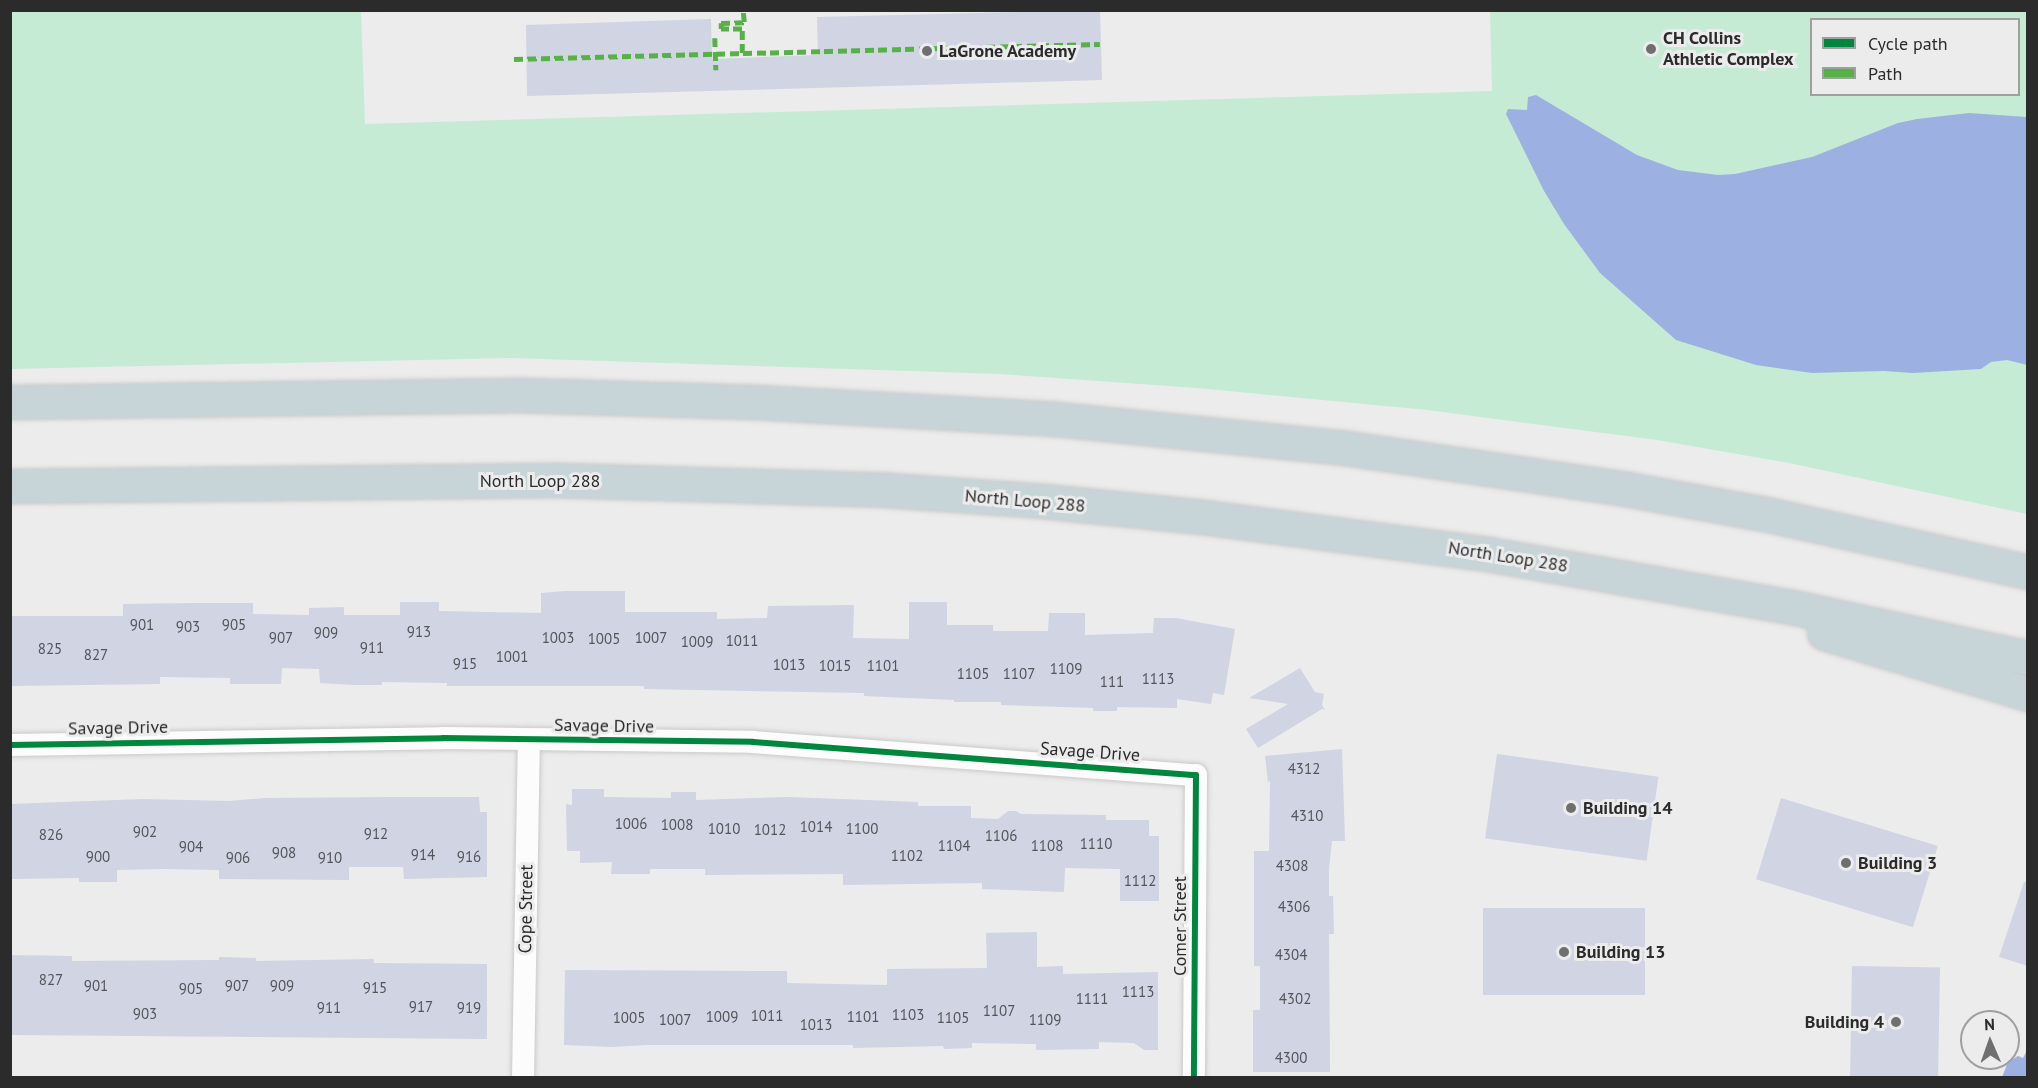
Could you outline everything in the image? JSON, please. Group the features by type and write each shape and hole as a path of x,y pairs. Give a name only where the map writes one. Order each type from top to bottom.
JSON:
{"highway":[{"path":"10,402 520,395 755,402 1056,419 1339,447 1626,489 1910,545 2028,572"},
{"name":"North Loop 288","path":"10,486 558,480 887,490 1214,518 1488,554 1792,607 2028,658"},
{"path":"1910,545 2028,560"},
{"path":"1617,575 2028,694"}],"street":[{"name":"Savage Drive","path":"10,745 443,738 753,742 1196,775"},
{"name":"Cope Street","path":"523,1077 529,740"},
{"name":"Comer Street","path":"1194,1077 1196,775"}],"green space":[{"path":"10,11 361,11 365,124 1492,91 1490,11 2027,11 2027,514 1789,463 1657,440 1427,410 1197,388 1000,374 512,358 11,369"}],"water":[{"path":"1536,95 1637,155 1678,170 1718,175 1735,174 1812,157 1898,123 1917,119 1969,113 2027,117 2027,365 2007,360 1991,362 1981,369 1913,373 1884,371 1812,373 1756,365 1676,340 1600,273 1564,224 1544,191 1506,114 1508,109 1527,110 1528,97"},
{"path":"2026,1052 2027,1077 2002,1077 2005,1070 2020,1070 2020,1057 2023,1058"}],"building":[{"path":"1100,10 1102,80 527,96 526,25 711,19 712,59 818,55 817,17"},
{"path":"625,591 625,612 717,612 717,619 767,618 768,606 854,605 853,638 909,639 909,602 947,602 947,625 993,625 993,631 1048,631 1049,613 1085,613 1085,635 1153,633 1154,618 1176,618 1235,629 1224,695 1213,693 1211,704 1177,699 1177,708 1117,707 1117,711 1001,705 1001,702 954,702 954,700 864,696 864,693 644,689 644,686 447,686 447,683 382,682 382,685 353,685 320,683 319,669 282,668 281,684 230,684 230,678 160,677 160,684 10,686 10,616 123,616 123,604 194,603 253,603 253,614 309,615 309,608 344,607 344,615 400,615 400,602 439,602 439,611 541,613 541,593"},
{"path":"1300,668 1315,692 1324,694 1322,705 1325,710 1322,709 1258,748 1246,729 1288,704 1249,698"},
{"path":"1342,749 1345,841 1332,841 1329,868 1329,896 1333,896 1334,934 1329,934 1330,1072 1253,1072 1253,1010 1260,1010 1260,966 1254,966 1254,851 1269,851 1270,781 1268,782 1265,756"},
{"name":"Building 14","path":"1497,754 1658,777 1647,861 1485,838"},
{"path":"572,789 604,789 604,797 671,798 671,792 696,792 696,800 789,797 918,802 918,806 971,806 971,818 998,819 1008,811 1016,811 1021,814 1106,815 1106,820 1149,820 1149,836 1159,836 1159,901 1120,901 1120,869 1065,868 1064,892 982,889 982,883 843,885 843,874 705,875 705,869 650,869 650,874 611,874 612,862 580,863 580,851 567,851 566,804 572,805"},
{"path":"479,797 480,812 487,812 487,877 404,879 403,867 349,867 349,880 219,879 219,870 163,869 117,870 117,882 79,882 79,878 10,879 10,804 143,799 228,801 265,798"},
{"name":"Building 3","path":"1781,798 1938,846 1913,927 1756,879"},
{"path":"2024,882 2028,883 2028,966 1999,957"},
{"name":"Building 13","path":"1483,908 1645,908 1645,995 1483,995"},
{"path":"1037,932 1037,967 1063,966 1063,974 1158,972 1158,1050 1144,1050 1134,1043 1099,1042 1099,1049 1036,1050 1036,1044 972,1043 972,1048 944,1049 943,1046 853,1048 853,1045 611,1047 564,1045 565,970 787,971 787,983 887,985 887,969 987,968 986,933"},
{"path":"10,955 72,956 72,961 219,960 219,957 256,958 256,961 374,959 374,963 487,964 487,1039 10,1035"},
{"name":"Building 4","path":"1852,966 1940,968 1938,1078 1850,1077"}],"marked path":[{"path":"742,53 742,29 721,29 721,23 744,22 743,10"},
{"path":"715,38 716,70"},
{"path":"514,59 1100,44"}],"cycle path":[{"path":"10,745 443,738 753,742 1196,775 1194,1078"}],"place":[{"name":"CH Collins Athletic Complex","path":"1651,49"},
{"name":"LaGrone Academy","path":"927,51"},
{"name":"Building 14","path":"1571,808"},
{"name":"Building 3","path":"1846,863"},
{"name":"Building 13","path":"1564,952"},
{"name":"Building 4","path":"1896,1022"}]}
